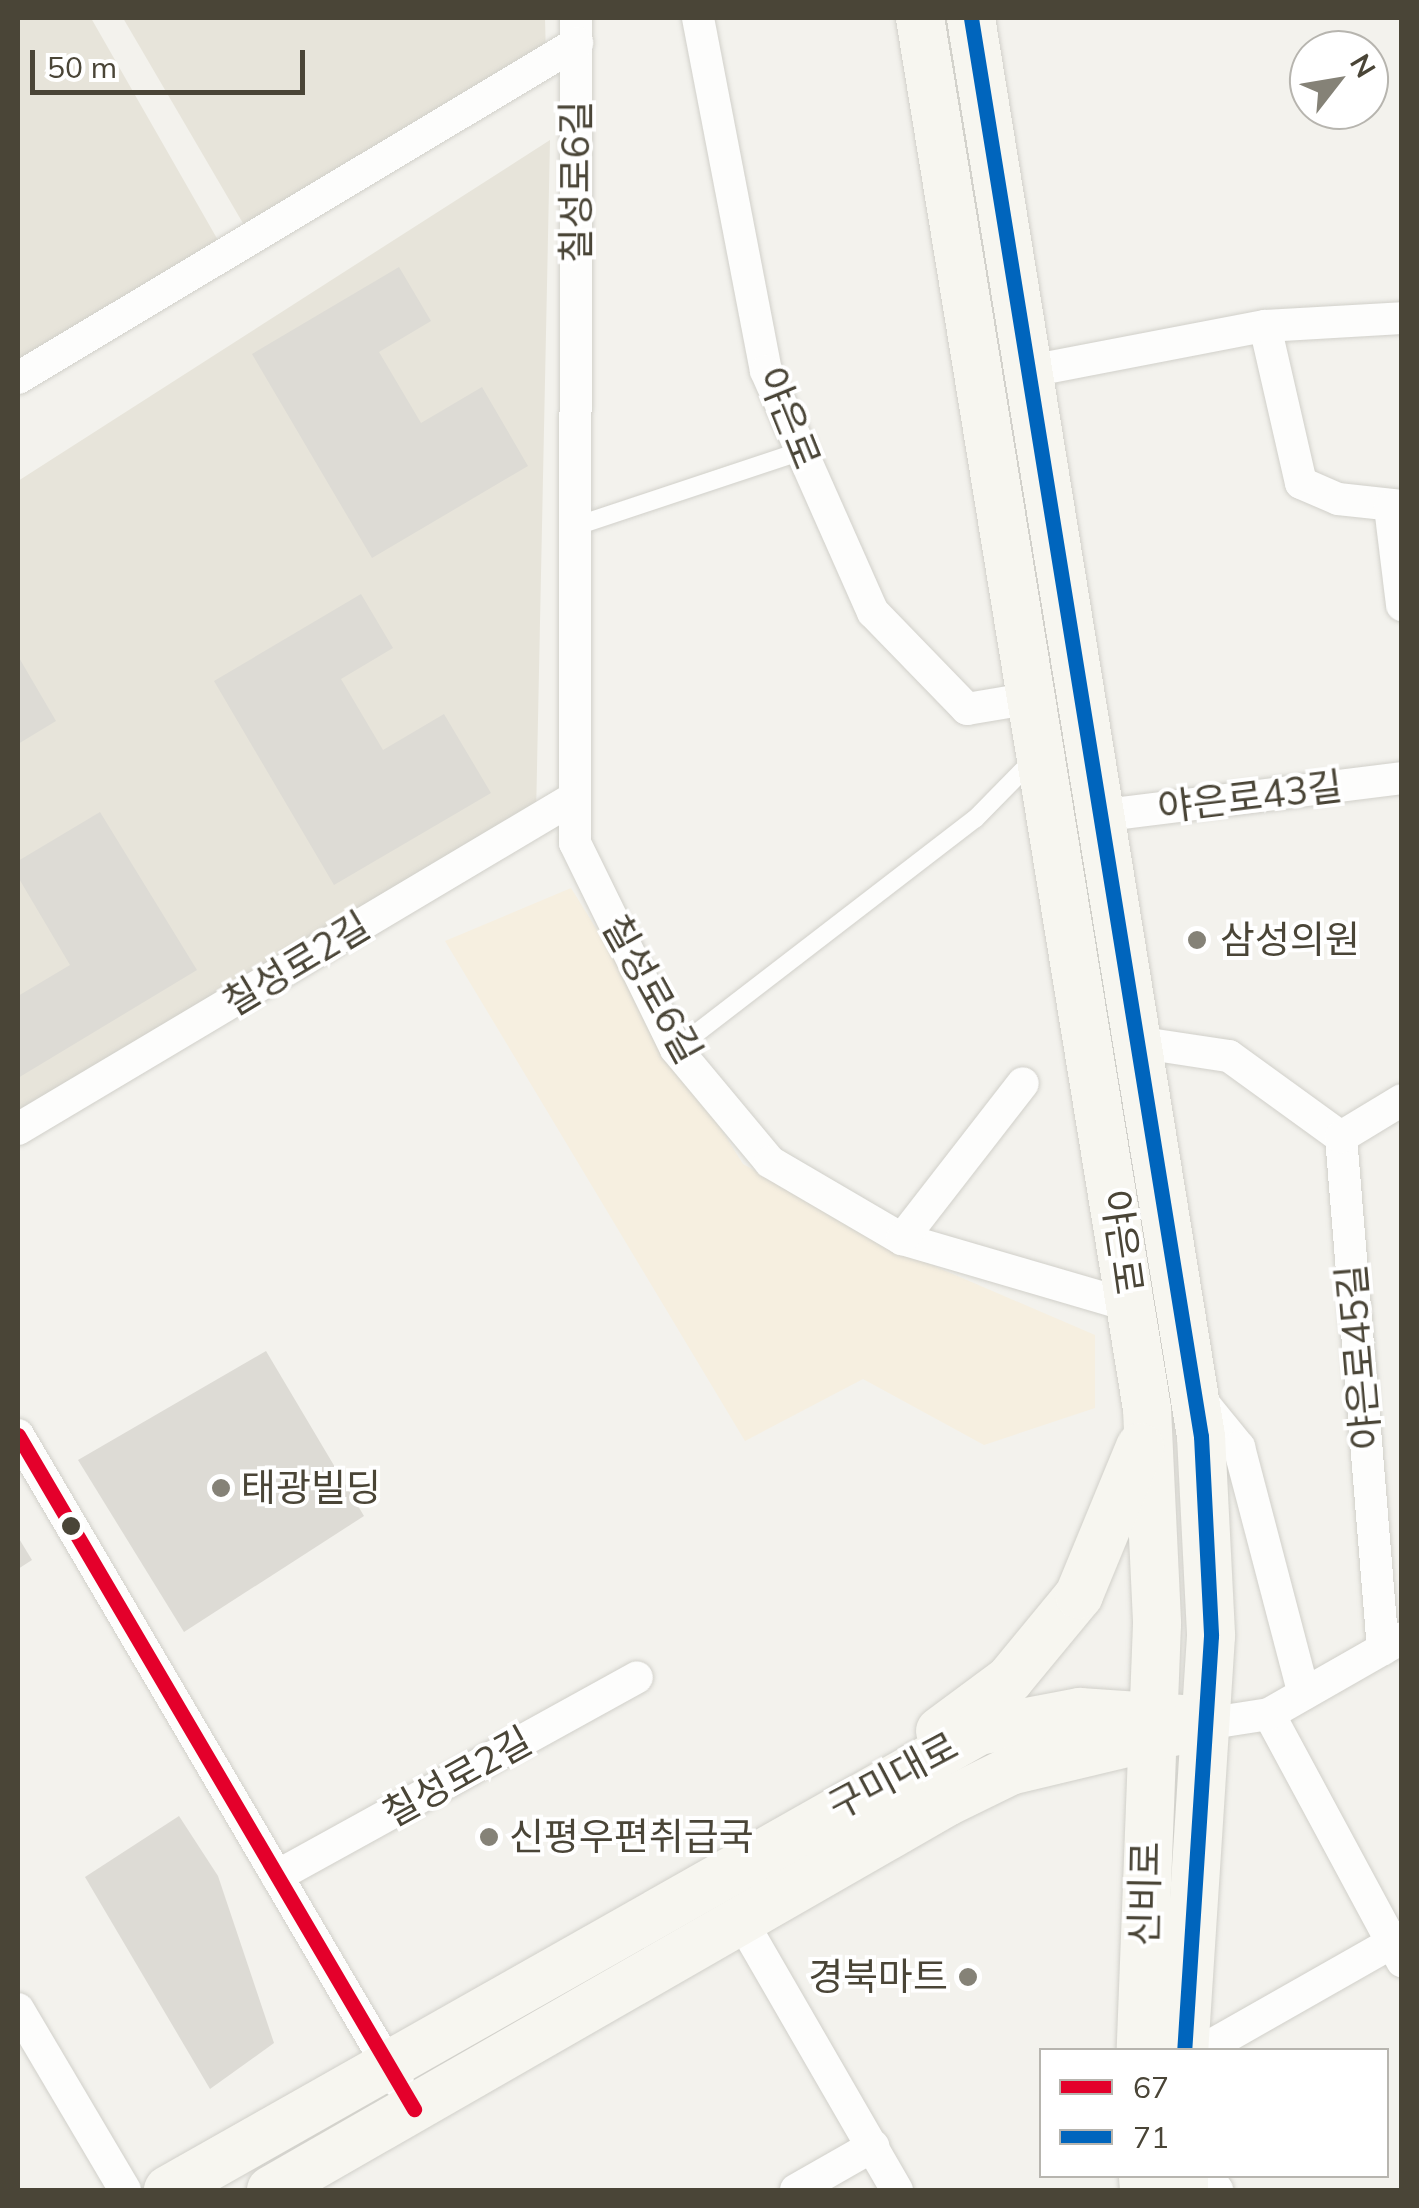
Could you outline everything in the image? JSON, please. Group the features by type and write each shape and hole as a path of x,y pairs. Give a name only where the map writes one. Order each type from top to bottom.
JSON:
{"street":[{"name":"야은로","path":"698,18 766,371 873,612 967,709 1032,698"},
{"name":"야은로","path":"920,18 1147,1409 1156,1587 1150,1724"},
{"name":"야은로","path":"971,18 1025,372 1195,1393 1211,1636 1184,2048"},
{"path":"18,378 577,30"},
{"name":"칠성로6길","path":"577,30 575,844 676,1049 770,1162 902,1239 1131,1306"},
{"path":"1025,372 1265,326 1402,318"},
{"path":"1265,326 1301,483 1396,506 1402,605"},
{"name":"야은로43길","path":"1098,816 1402,778"},
{"name":"칠성로2길","path":"18,1130 574,798"},
{"path":"1136,1042 1229,1056 1341,1137 1402,1100"},
{"path":"902,1239 1023,1083"},
{"name":"야은로45길","path":"1204,1724 1269,1714 1392,1644 1341,1137"},
{"path":"1195,1393 1240,1447 1304,1694"},
{"path":"859,1792 1042,1647 1107,1544 1136,1474 1147,1409"},
{"path":"18,1435 414,2109"},
{"name":"칠성로2길","path":"277,1876 637,1678"},
{"path":"1206,2048 1398,1947 1269,1714"},
{"name":"구미대로","path":"168,2190 859,1792 1024,1717 1204,1724"},
{"name":"구미대로","path":"272,2190 741,1920 1010,1771 1150,1724"},
{"name":"신비로","path":"1141,2048 1150,1724"},
{"path":"741,1920 897,2190"},
{"path":"18,2009 125,2190"},
{"path":"796,2190 873,2146"}],"lane":[{"path":"573,527 802,451"},
{"path":"676,1049 976,820 1042,752"}],"shaded area":[{"path":"18,18 91,18 219,242 18,367"},
{"path":"123,18 545,18 546,58 244,225"},
{"path":"550,140 536,816 18,1139 18,481"},
{"path":"571,888 743,1164 918,1259 1095,1335 1095,1408 984,1445 863,1379 745,1441 445,941"}],"building":[{"path":"399,267 431,321 379,352 421,423 482,387 528,466 372,558 252,354"},
{"path":"361,594 393,648 341,679 383,750 444,714 491,793 334,885 214,681"},
{"path":"18,656 56,721 18,744"},
{"path":"100,812 197,970 18,1078 18,996 70,965 18,877 18,861"},
{"name":"태광빌딩","path":"266,1351 364,1516 184,1632 78,1460"},
{"path":"18,1537 32,1560 18,1569"},
{"path":"179,1816 218,1876 274,2043 210,2089 85,1877"}],"transit line":[{"name":"71","path":"971,18 1201,1436 1211,1636 1184,2048"},
{"name":"67","path":"18,1435 414,2109"}],"place":[{"name":"삼성의원","path":"1197,940"},
{"name":"태광빌딩","path":"221,1488"},
{"name":"신평우편취급국","path":"489,1837"},
{"name":"경북마트","path":"968,1977"}]}
